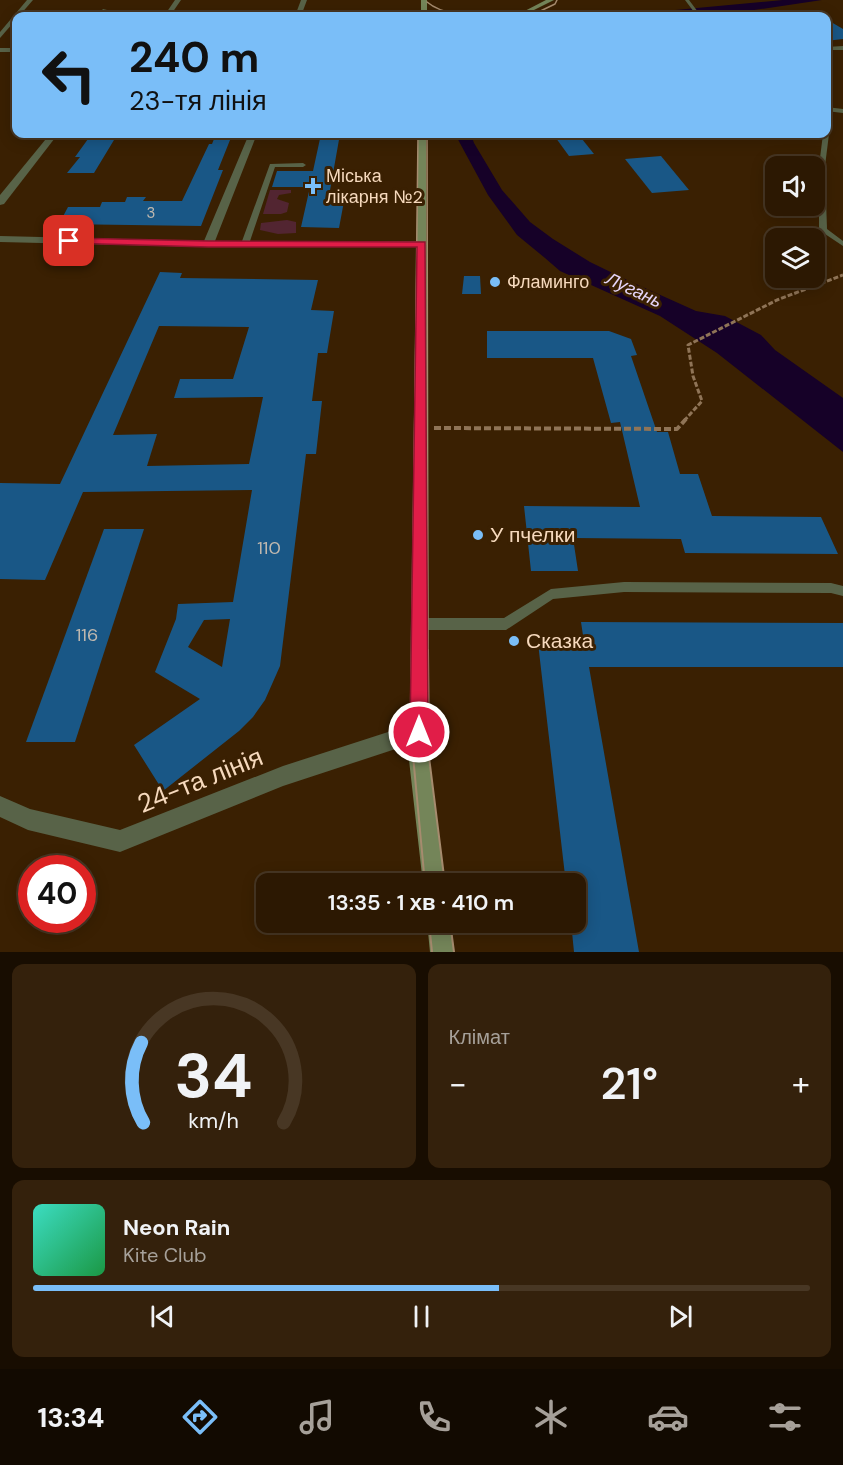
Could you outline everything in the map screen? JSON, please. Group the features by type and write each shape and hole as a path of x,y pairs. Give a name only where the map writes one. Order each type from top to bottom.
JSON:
{"street":[{"path":"20,12 30,0"},
{"path":"526,12 551,0"},
{"path":"0,36 12,22"},
{"path":"0,202 51,138"},
{"path":"208,244 251,138"},
{"path":"422,138 419,760 433,873"},
{"path":"0,239 208,244 422,244"},
{"name":"24-та лінія","path":"0,806 28,819 120,841 283,776 419,732"},
{"path":"440,933 442,952"}],"lane":[{"path":"825,138 822,166 823,230 843,244"},
{"path":"245,244 272,165 303,165"},
{"path":"420,624 506,624 551,594 624,587 831,588 843,591"}],"path":[{"path":"422,428 677,429 702,401 693,376 688,345 777,300 791,297 831,278 843,275"}],"shaded area":[{"path":"270,190 291,190 291,193 279,195 277,199 289,203 287,212 263,214"},
{"path":"287,220 296,222 296,233 278,234 260,230 261,223"}],"water":[{"path":"783,0 822,0 741,12 654,12"},
{"name":"Лугань","path":"457,138 472,138 502,190 530,222 553,239 590,262 627,280 696,311 725,316 761,335 775,350 843,398 843,452 717,353 660,316 560,271 517,235 488,195"}],"building":[{"path":"831,22 843,29 843,39 831,40"},
{"path":"214,138 231,138 218,170 223,170 201,226 59,224 68,207 100,207 102,202 125,202 127,197 146,197 143,201 182,201 209,144 212,144"},
{"path":"320,138 339,138 329,196 345,196 339,228 301,227 310,187 272,187 277,171 313,171"},
{"path":"556,138 581,138 594,154 569,156"},
{"path":"88,139 114,140 94,173 67,173 80,157 75,157"},
{"path":"661,156 689,190 652,193 625,159"},
{"path":"160,272 182,273 180,278 318,280 311,310 334,311 327,353 318,353 312,401 322,401 316,454 306,454 280,666 265,700 253,717 239,731 163,791 134,745 200,699 155,672 176,619 178,604 233,602 252,490 83,492 45,580 0,579 0,483 60,484","holes":["159,326 249,327 233,379 180,379 174,398 263,397 249,464 147,466 157,434 113,435","230,619 222,667 188,647 204,620"]},
{"path":"464,276 480,276 481,294 462,294"},
{"path":"487,331 609,331 631,339 637,355 631,356 657,432 668,432 680,474 698,474 712,516 821,517 838,554 685,553 681,539 573,538 578,571 531,571 524,506 640,507 620,422 611,423 593,358 487,358"},
{"path":"104,529 144,529 75,742 26,742"},
{"path":"581,622 843,623 843,667 589,667 639,952 574,952 572,933 586,933 586,873 565,873 538,643 584,642"}],"tram line":[{"path":"538,12 555,4 557,0"},
{"path":"427,2 448,12"},
{"path":"412,652 418,138"},
{"path":"427,138 428,652"},
{"path":"412,650 411,734 424,873"},
{"path":"428,650 429,757 444,873"},
{"path":"430,933 432,952"},
{"path":"451,933 454,952"}],"place":[{"name":"Міська лікарня №2","path":"313,186"},
{"name":"Фламинго","path":"495,282"},
{"name":"У пчелки","path":"478,535"},
{"name":"Сказка","path":"514,641"}],"route":[{"path":"69,241 208,244 422,244 419,732"}]}
